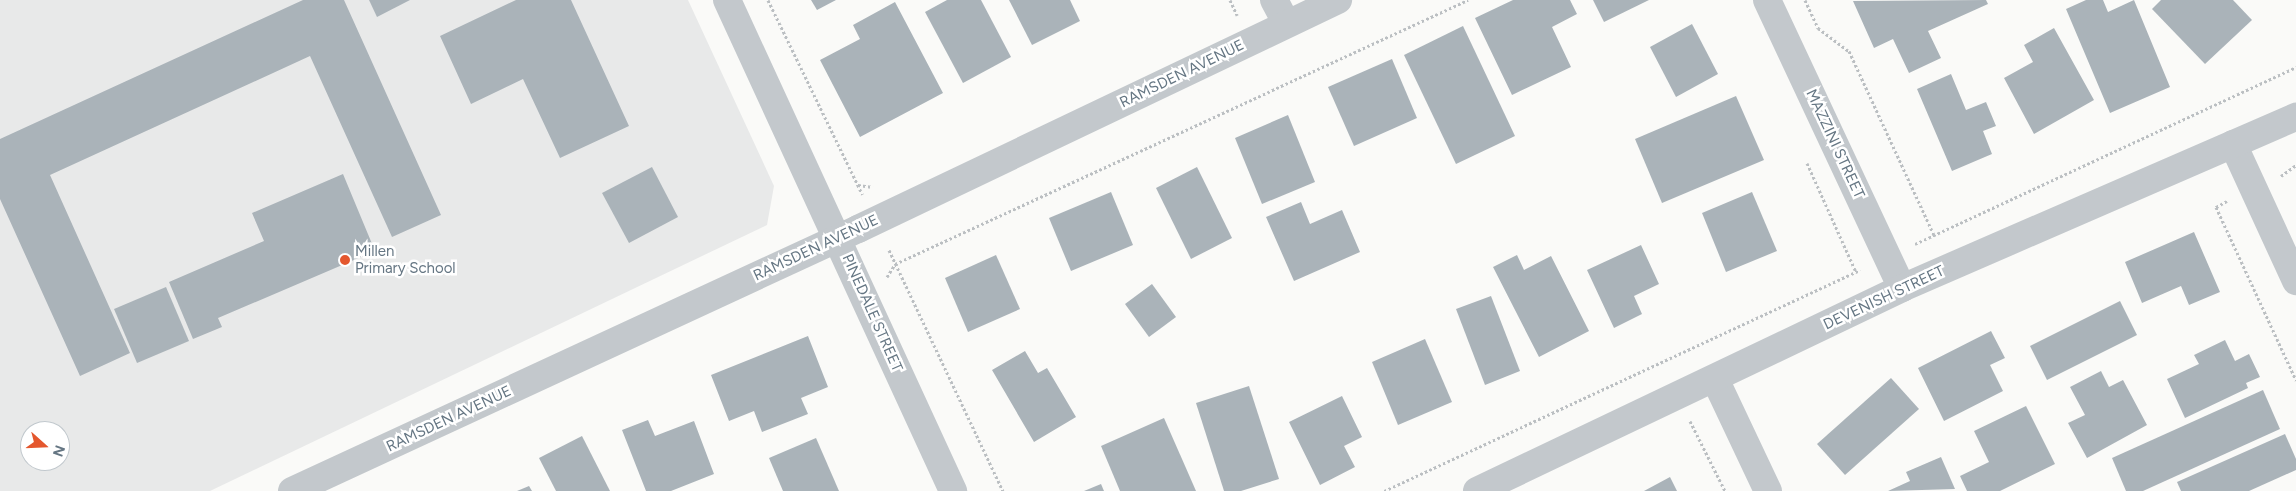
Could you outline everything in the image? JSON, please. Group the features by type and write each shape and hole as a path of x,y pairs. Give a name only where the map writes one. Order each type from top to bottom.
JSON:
{"street":[{"name":"PINEDALE STREET","path":"727,0 953,491"},
{"name":"RAMSDEN AVENUE","path":"292,491 838,238 1280,12 1338,0"},
{"name":"MAZZINI STREET","path":"1767,0 1902,288"},
{"name":"DEVENISH STREET","path":"1477,491 1715,380 1902,288 2296,117"},
{"path":"2233,144 2296,281"},
{"path":"1715,380 1768,491"}],"path":[{"path":"768,0 862,194"},
{"path":"1230,0 1237,14"},
{"path":"887,278 895,264 1468,0"},
{"path":"1805,0 1818,28 1849,51 1934,235"},
{"path":"1384,491 2296,68"},
{"path":"889,250 1003,491"},
{"path":"1662,362 1725,491"}],"shaded area":[{"name":"Millen Primary School","path":"0,0 688,0 774,186 767,225 210,491 0,491"}],"building":[{"path":"303,0 344,0 441,215 392,237 310,56 50,175 130,353 80,376 0,199 0,139"},
{"path":"369,0 410,0 377,17"},
{"path":"516,0 571,0 629,126 560,158 523,79 471,104 440,36"},
{"path":"811,0 836,0 817,10"},
{"path":"947,0 981,0 1011,57 963,83 925,12"},
{"path":"1009,0 1070,0 1080,21 1032,45"},
{"path":"1513,0 1570,0 1577,14 1552,27 1571,67 1512,95 1475,18"},
{"path":"1593,0 1649,0 1604,22"},
{"path":"1986,0 1988,4 1928,31 1941,58 1909,73 1893,39 1874,48 1853,1"},
{"path":"2086,0 2103,0 2108,12 2134,0 2170,87 2110,113 2066,9"},
{"path":"2161,0 2233,0 2252,20 2205,64 2152,9"},
{"path":"895,2 943,93 860,137 820,60 860,39 853,25"},
{"path":"1692,24 1718,74 1676,97 1650,47"},
{"path":"1463,26 1515,136 1456,164 1404,55"},
{"path":"2054,28 2094,100 2034,134 2004,78 2033,62 2024,45"},
{"path":"1392,59 1417,118 1354,146 1328,87"},
{"path":"1951,74 1966,110 1986,102 1996,126 1983,131 1992,154 1952,171 1917,89"},
{"path":"1736,96 1764,160 1662,203 1635,139"},
{"path":"1288,115 1315,182 1262,204 1235,138"},
{"path":"652,167 678,217 629,243 602,193"},
{"path":"1197,167 1232,238 1191,259 1156,188"},
{"path":"343,174 375,251 218,318 222,327 193,339 169,282 264,241 252,213"},
{"path":"1111,192 1133,245 1071,271 1049,218"},
{"path":"1752,192 1777,251 1726,272 1702,213"},
{"path":"1301,202 1310,224 1342,210 1360,252 1294,281 1266,217"},
{"path":"2194,232 2220,292 2189,305 2181,286 2142,303 2125,262"},
{"path":"1641,245 1659,284 1634,296 1642,314 1614,328 1587,270"},
{"path":"996,255 1020,309 968,332 945,278"},
{"path":"1517,255 1524,270 1551,256 1589,331 1539,357 1493,267"},
{"path":"1152,284 1176,317 1149,337 1125,304"},
{"path":"166,287 189,341 137,363 114,309"},
{"path":"1491,296 1520,371 1485,385 1456,309"},
{"path":"2120,301 2137,335 2047,380 2030,346"},
{"path":"1991,331 2005,358 1990,365 2003,391 1944,421 1918,368"},
{"path":"808,336 828,387 801,398 808,414 762,432 754,411 729,421 711,375"},
{"path":"1425,339 1452,402 1398,425 1372,362"},
{"path":"2225,340 2235,361 2249,354 2260,377 2246,383 2248,388 2185,418 2167,379 2199,364 2194,355"},
{"path":"1025,351 1038,373 1047,368 1076,417 1034,442 992,370"},
{"path":"2101,371 2109,387 2123,380 2147,425 2087,458 2068,423 2085,415 2070,387"},
{"path":"1891,378 1919,409 1845,475 1817,444"},
{"path":"1249,386 1279,479 1241,491 1224,491 1196,403"},
{"path":"2263,390 2280,429 2143,491 2126,491 2112,458"},
{"path":"1342,396 1362,437 1344,446 1355,467 1320,485 1289,422"},
{"path":"2026,406 2055,464 2000,491 1967,491 1960,476 1989,462 1974,431"},
{"path":"1164,418 1196,491 1120,491 1101,446"},
{"path":"648,420 655,436 694,421 714,474 671,491 646,491 622,430"},
{"path":"2285,434 2296,459 2296,470 2249,491 2181,491 2177,482"},
{"path":"582,436 610,491 556,491 539,458"},
{"path":"816,438 839,491 783,491 769,458"},
{"path":"1941,457 1955,489 1888,491 1910,481 1906,472"},
{"path":"1670,477 1677,491 1644,491"},
{"path":"1101,484 1104,491 1084,491"},
{"path":"529,486 532,491 517,491"}],"place":[{"name":"Millen Primary School","path":"345,260"}]}
